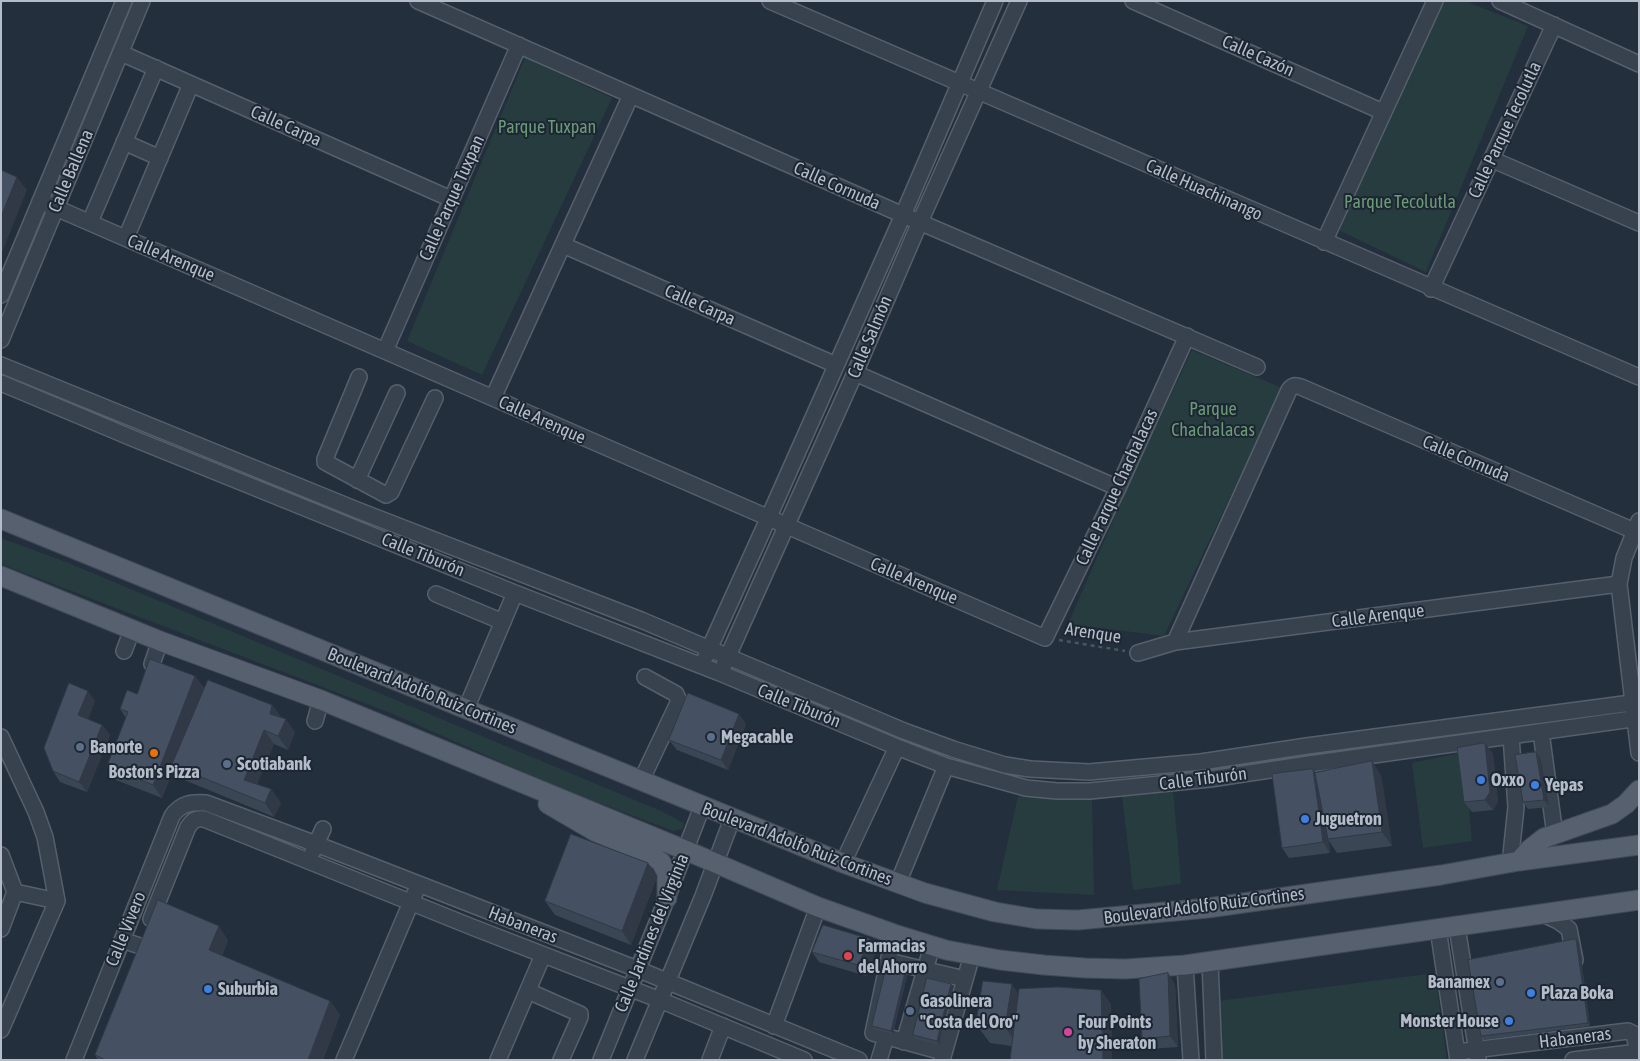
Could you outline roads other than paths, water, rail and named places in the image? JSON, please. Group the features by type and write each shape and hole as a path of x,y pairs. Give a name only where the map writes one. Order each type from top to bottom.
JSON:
{"main road":[{"name":"Boulevard Adolfo Ruiz Cortines","path":"1,519 843,863 925,893 995,912 1037,919 1078,920 1208,908 1639,846"},
{"path":"1,576 160,641 321,700 818,907 932,946 972,955 1000,960 1085,968 1125,969 1185,965 1639,900"},
{"path":"496,772 596,832 653,856 661,862 667,873 667,898"},
{"path":"1515,863 1537,843 1612,814 1626,804 1639,790"}],"street":[{"name":"Calle Ballena","path":"1,295 124,1"},
{"name":"Calle Ballena","path":"1,340 142,1"},
{"name":"Calle Cornuda","path":"418,1 903,215 1257,367"},
{"name":"Calle Huachinango","path":"770,1 979,90 1431,289 1639,377"},
{"name":"Calle Salmón","path":"701,666 903,215 995,1"},
{"name":"Calle Salmón","path":"720,673 855,373 1018,1"},
{"name":"Calle Cazón","path":"1133,1 1383,112"},
{"path":"1324,242 1434,1"},
{"path":"1500,1 1639,64"},
{"name":"Calle Parque Tecolutla","path":"1431,289 1554,25"},
{"name":"Calle Parque Tuxpan","path":"385,351 519,44"},
{"name":"Calle Carpa","path":"121,53 451,199"},
{"path":"90,222 156,68"},
{"path":"126,238 192,84"},
{"path":"493,398 631,95"},
{"path":"124,142 160,158"},
{"path":"1491,159 1639,223"},
{"name":"Calle Arenque","path":"40,201 1045,638"},
{"name":"Calle Carpa","path":"563,245 836,365"},
{"name":"Calle Parque Chachalacas","path":"1045,638 1118,488 1186,336"},
{"name":"Calle Tiburón","path":"1,364 357,510 641,620 904,731 990,761 1030,769 1089,772 1201,762 1636,702"},
{"path":"855,373 1118,488"},
{"path":"359,377 324,459 328,465 386,495 392,492 435,398"},
{"name":"Calle Tiburón","path":"1,383 515,593 720,673 897,747 946,766 990,780 1026,788 1057,791 1090,791 1210,780 1309,764 1637,718"},
{"name":"Calle Cornuda","path":"1175,642 1288,390 1296,385 1637,529"},
{"path":"351,525 357,510 362,483 397,393"},
{"path":"132,438 139,422"},
{"path":"1637,529 1624,558 1619,584 1636,702 1639,753"},
{"name":"Calle Arenque","path":"1138,654 1175,642 1619,584"},
{"path":"466,709 515,593"},
{"path":"436,594 503,622"},
{"path":"124,651 132,630"},
{"path":"152,664 160,641"},
{"path":"641,782 679,701 676,694 645,677"},
{"path":"315,721 321,700"},
{"path":"1540,732 1555,835"},
{"path":"1511,736 1516,807 1515,863"},
{"path":"1,737 36,812 45,837 57,900 3,1022"},
{"path":"843,863 897,747"},
{"path":"898,883 946,766"},
{"name":"Habaneras","path":"185,804 195,802 206,803 316,844 637,969 858,1060"},
{"name":"Calle Vivero","path":"74,1060 172,816 176,810 185,804"},
{"name":"Calle Jardines del Virginia","path":"601,1060 702,807"},
{"name":"Habaneras","path":"198,818 210,820 308,862 660,1000 804,1060"},
{"name":"Calle Vivero","path":"122,940 138,951 188,827 192,821 198,818"},
{"name":"Calle Jardines del Virginia","path":"636,1060 732,819"},
{"path":"308,862 323,829"},
{"path":"1,855 15,892 1,929"},
{"path":"344,1060 419,885"},
{"path":"15,892 57,900"},
{"path":"774,1026 818,907"},
{"path":"472,927 480,908"},
{"path":"1541,913 1569,929 1577,977"},
{"path":"1457,927 1478,1055"},
{"path":"1438,929 1458,1056"},
{"path":"894,934 888,962 894,987 889,1006 876,1019 873,1033 943,1056"},
{"path":"904,1042 932,946"},
{"path":"498,1060 543,955"},
{"path":"876,1019 936,1033 953,1020 972,955"},
{"path":"888,962 965,979"},
{"path":"1210,962 1214,1060"},
{"path":"1185,965 1191,1060"},
{"path":"894,987 958,1003"},
{"path":"528,990 580,1014 564,1055"},
{"path":"889,1006 953,1020"},
{"path":"710,1060 723,1026"},
{"name":"Habaneras","path":"1458,1056 1478,1055 1582,1029 1613,1033 1633,1032 1634,1034 1638,1055 1572,1060"},
{"path":"936,1033 943,1056"},
{"path":"1613,1033 1617,1057"},
{"path":"879,1060 886,1038"}],"place":[{"name":"Megacable","path":"711,737"},
{"name":"Banorte","path":"80,747"},
{"name":"Boston's Pizza","path":"154,753"},
{"name":"Scotiabank","path":"227,764"},
{"name":"Oxxo","path":"1481,780"},
{"name":"Yepas","path":"1535,785"},
{"name":"Juguetron","path":"1305,819"},
{"name":"Farmacias del Ahorro","path":"848,956"},
{"name":"Banamex","path":"1500,982"},
{"name":"Suburbia","path":"208,989"},
{"name":"Plaza Boka","path":"1531,993"},
{"name":"Gasolinera \"Costa del Oro\"","path":"910,1011"},
{"name":"Monster House","path":"1509,1021"},
{"name":"Four Points by Sheraton","path":"1068,1032"}],"park label":[{"name":"Parque Tuxpan","path":"547,127"},
{"name":"Parque Tecolutla","path":"1400,202"},
{"name":"Parque Chachalacas","path":"1213,419"}]}
